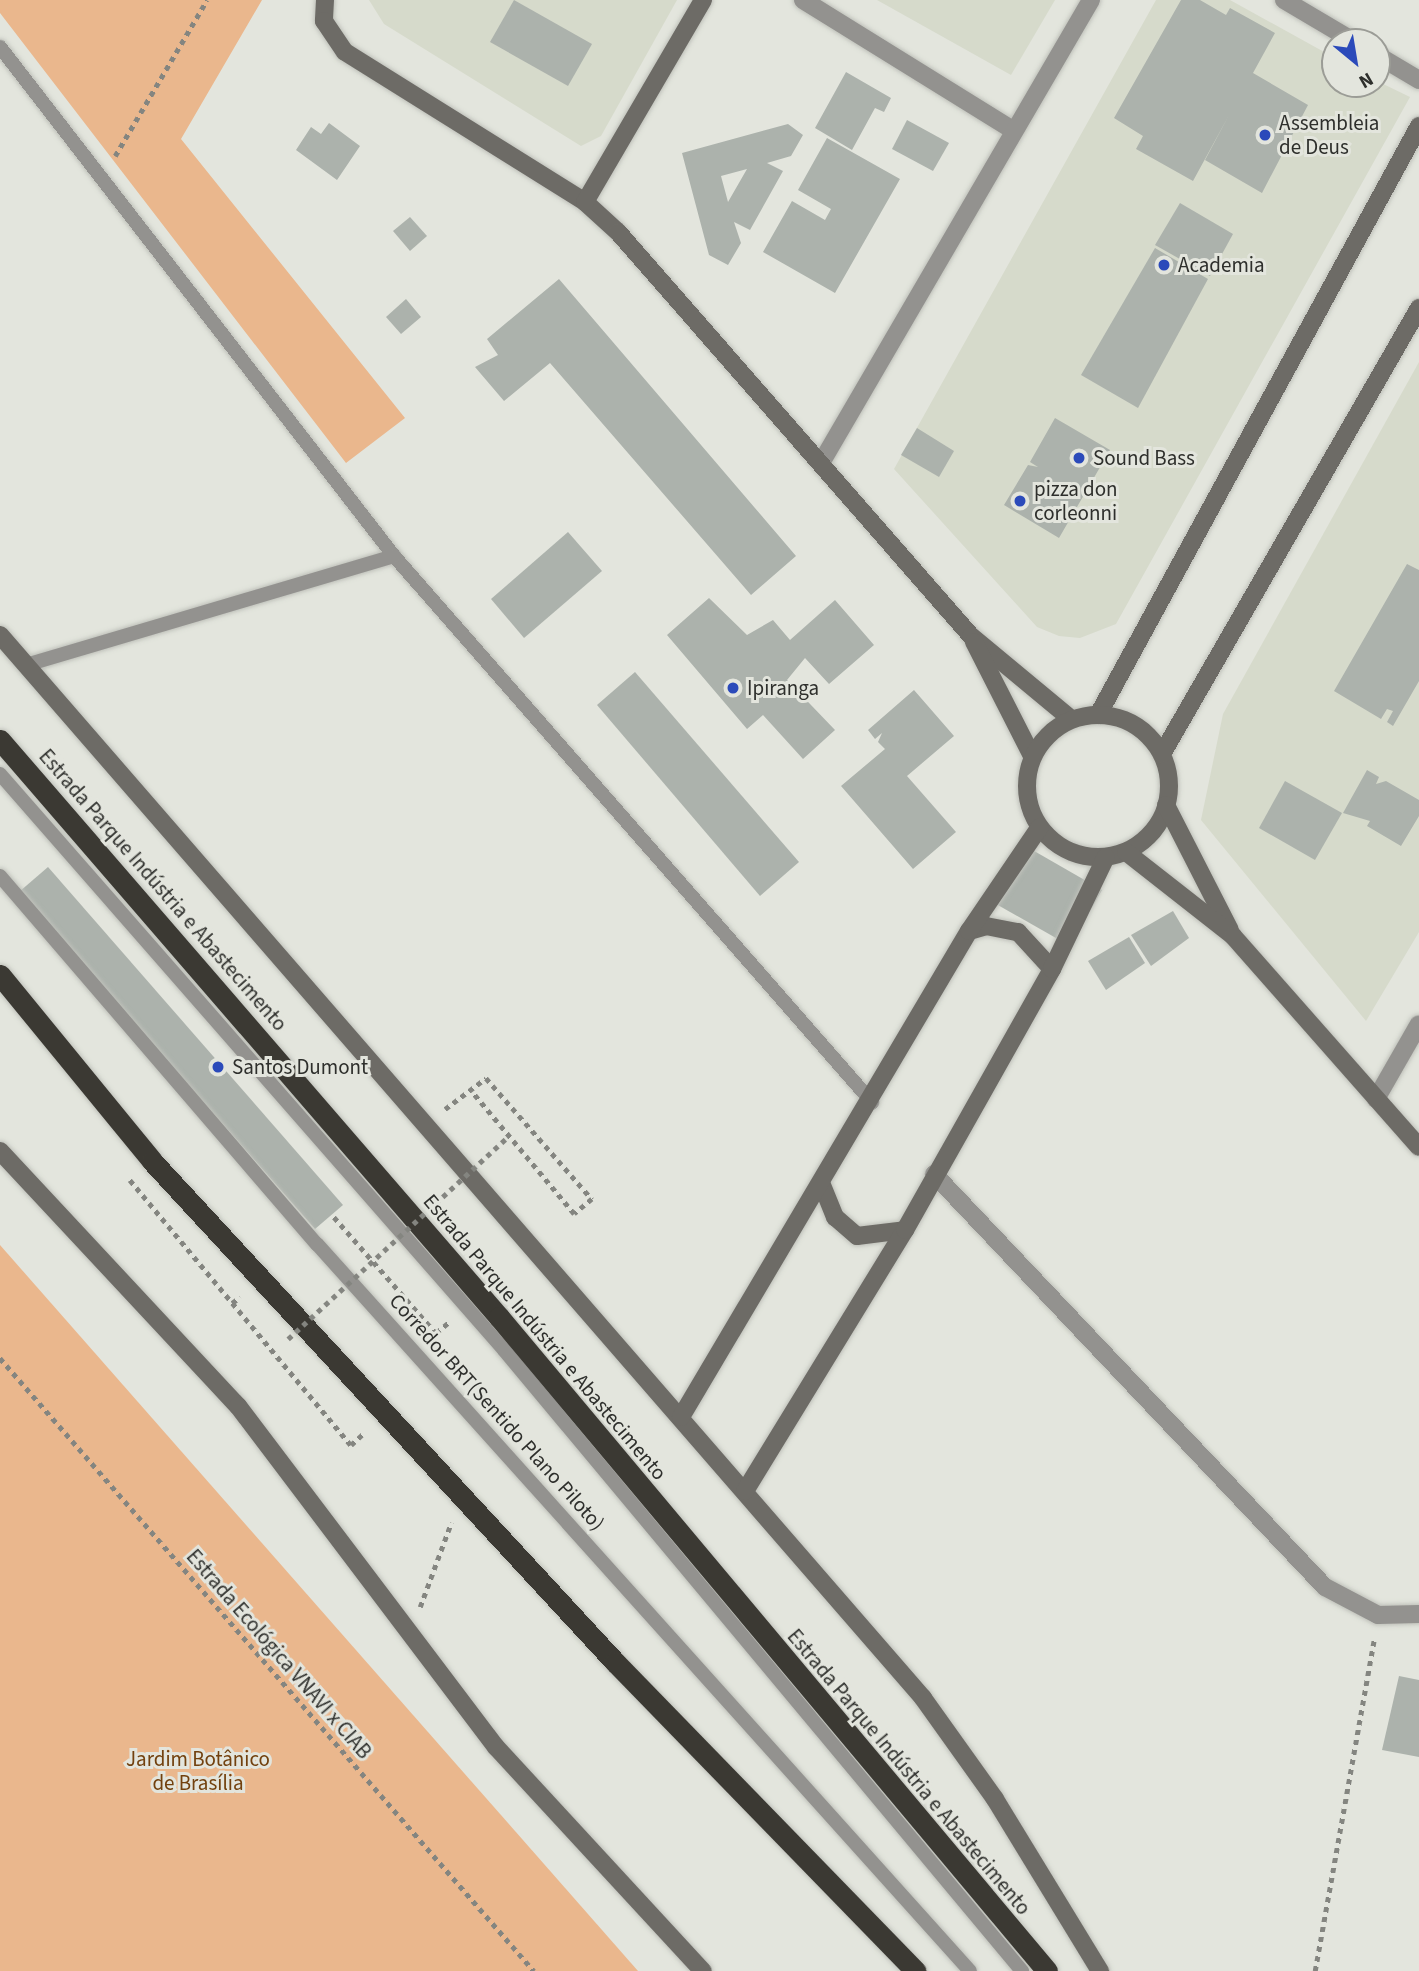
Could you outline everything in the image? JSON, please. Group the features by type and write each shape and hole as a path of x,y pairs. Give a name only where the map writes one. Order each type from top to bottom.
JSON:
{"highway":[{"name":"Estrada Parque Indústria e Abastecimento","path":"0,740 490,1307 1047,1971"},
{"path":"0,975 152,1161 460,1496 915,1971"}],"street":[{"path":"325,0 324,21 345,52 585,202 659,276 971,636 1072,719"},
{"path":"585,202 703,0"},
{"path":"803,0 1014,131"},
{"path":"821,463 1091,0"},
{"path":"1284,0 1331,28"},
{"path":"1391,63 1419,80"},
{"path":"1098,715 1419,127"},
{"path":"1233,936 1167,805 1162,754 1419,308"},
{"path":"0,635 923,1698 995,1799 1100,1971"},
{"path":"971,636 1032,756"},
{"path":"1162,754 1135,726 1098,715 1072,719 1048,734 1032,756 1026,793 1039,828 1068,852 1106,857 1126,852 1151,833 1167,805"},
{"path":"681,1417 872,1102 969,931 1039,828"},
{"path":"1126,852 1233,936 1419,1147"},
{"path":"745,1491 905,1230 934,1174 1052,969 1106,857"},
{"path":"969,931 986,926 1018,932 1052,969"},
{"path":"1376,1099 1419,1024"},
{"path":"0,1151 238,1406 409,1638 496,1747 703,1971"},
{"path":"934,1174 1325,1587 1378,1615 1419,1614"},
{"path":"822,1185 835,1217 857,1236 905,1230"}],"lane":[{"path":"0,47 394,556 872,1102"},
{"path":"26,665 394,556"},
{"path":"0,774 468,1308 1022,1971"},
{"name":"Corredor BRT(Sentido Plano Piloto)","path":"0,876 317,1244 970,1971"}],"path":[{"path":"102,179 207,0"},
{"path":"425,1123 486,1078 592,1199 574,1214 471,1091"},
{"path":"297,1349 288,1339 509,1136"},
{"path":"152,1161 129,1181 351,1445 367,1431 358,1420"},
{"path":"334,1216 436,1333 453,1319 444,1308"},
{"path":"382,1238 400,1258"},
{"name":"Estrada Ecológica VNAVI x CIAB","path":"0,1358 534,1971"},
{"path":"409,1638 460,1496"},
{"path":"1315,1971 1378,1615"}],"shaded area":[{"path":"369,0 677,0 601,136 581,146 384,24"},
{"path":"877,0 1055,0 1011,75"},
{"path":"1156,0 1230,0 1321,50 1321,98 1391,98 1391,88 1410,97 1116,624 1080,638 1059,636 1037,627 894,469"},
{"path":"1419,362 1419,932 1366,1021 1201,820 1223,714"}],"green space":[{"path":"0,0 262,0 181,139 405,418 346,463 0,13"},
{"name":"Jardim Botânico de Brasília","path":"0,1245 638,1971 0,1971"}],"building":[{"path":"514,0 592,44 568,86 490,42"},
{"path":"1181,0 1200,0 1226,15 1230,8 1275,33 1253,73 1308,105 1262,193 1205,160 1229,115 1193,181 1136,149 1143,136 1114,118"},
{"path":"846,72 891,98 884,112 875,108 852,150 815,128"},
{"path":"907,120 949,143 933,171 892,149"},
{"path":"329,123 360,146 337,180 296,150 311,127 321,134"},
{"path":"788,124 803,135 791,156 767,163 783,171 750,230 734,222 741,243 728,265 709,255 682,153","holes":["747,169 728,202 721,176"]},
{"path":"827,138 900,179 835,293 763,252 792,201 825,220 831,209 798,190"},
{"path":"1180,203 1233,234 1210,276 1155,245"},
{"path":"410,217 427,236 410,251 393,231"},
{"path":"1155,248 1208,279 1138,408 1081,375"},
{"path":"559,279 796,556 751,595 550,363 504,401 475,367 498,355 487,339"},
{"path":"406,299 421,317 401,334 386,317"},
{"path":"1055,418 1110,450 1059,538 1004,505 1028,465 1038,467 1030,462"},
{"path":"917,428 954,451 939,477 901,455"},
{"path":"568,532 602,571 524,638 491,599"},
{"path":"1407,564 1419,570 1419,681 1393,726 1387,722 1393,711 1387,709 1381,719 1334,691"},
{"path":"709,598 747,635 773,620 790,640 835,600 874,645 829,684 805,658 787,680 835,730 803,759 763,715 747,729 667,635"},
{"path":"635,672 799,862 760,896 597,705"},
{"path":"914,690 954,736 907,776 956,832 913,869 841,786 885,749 878,742 882,733 875,739 868,730"},
{"path":"1367,770 1379,777 1376,784 1386,781 1419,800 1419,816 1401,846 1367,826 1370,821 1343,813"},
{"path":"1285,781 1342,813 1315,860 1259,828"},
{"path":"1022,844 1102,890 1070,946 989,900"},
{"path":"48,867 343,1205 315,1229 19,892"},
{"path":"1173,911 1189,938 1151,966 1131,935"},
{"path":"1129,937 1145,963 1106,990 1088,961"},
{"path":"1399,1676 1419,1680 1419,1757 1382,1750"}],"place":[{"name":"Assembleia de Deus","path":"1265,135"},
{"name":"Academia","path":"1164,265"},
{"name":"Sound Bass","path":"1079,458"},
{"name":"pizza don corleonni","path":"1020,501"},
{"name":"Ipiranga","path":"733,688"},
{"name":"Santos Dumont","path":"218,1067"}]}
